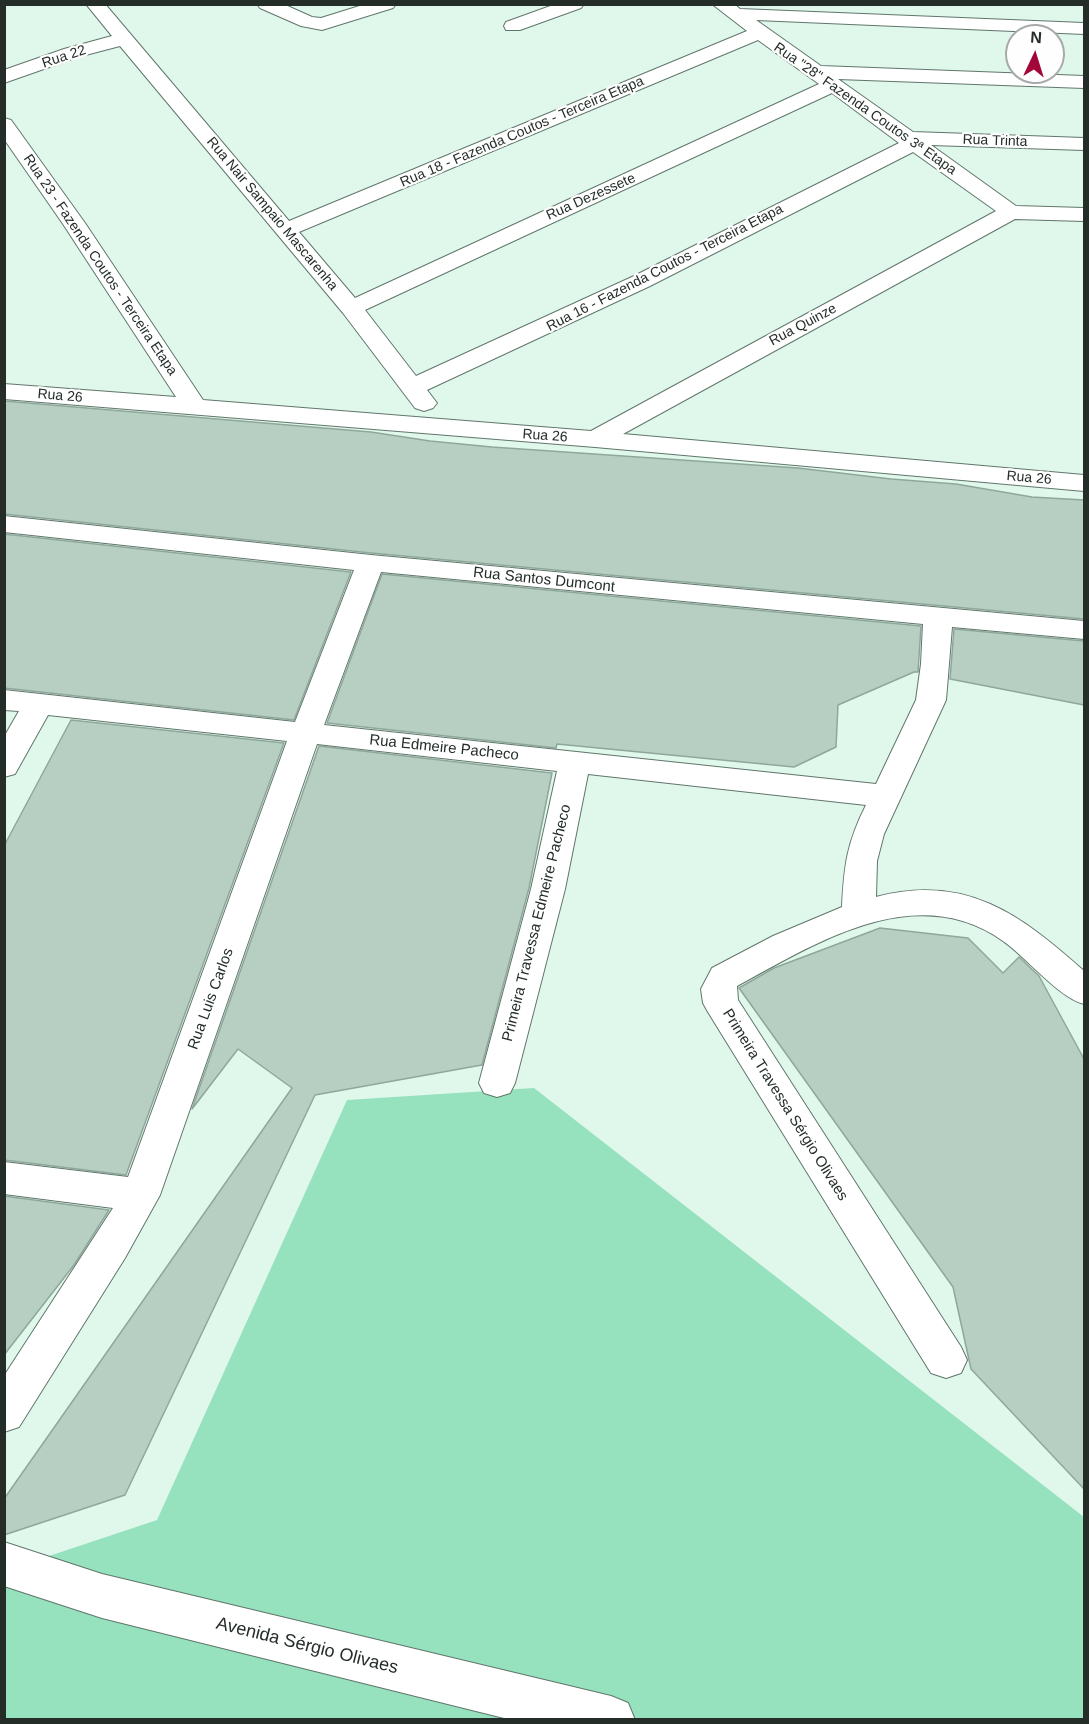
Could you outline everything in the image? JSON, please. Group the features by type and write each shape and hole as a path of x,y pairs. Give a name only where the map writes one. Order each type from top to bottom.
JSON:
{"street":[{"name":"Rua Nair Sampaio Mascarenha","path":"95,4 351,308 413,387 441,428"},
{"path":"266,4 313,24 331,22 387,4"},
{"path":"513,26 575,4"},
{"path":"727,10 1084,28"},
{"name":"Rua \"28\" Fazenda Coutos 3ª Etapa","path":"727,10 1011,212"},
{"name":"Rua 18 - Fazenda Coutos - Terceira Etapa","path":"286,230 758,33"},
{"name":"Rua 22","path":"4,77 71,53 123,39"},
{"path":"823,78 1084,82"},
{"name":"Rua Dezessete","path":"351,308 823,78"},
{"name":"Rua 23 - Fazenda Coutos - Terceira Etapa","path":"4,124 74,223 195,407"},
{"name":"Rua Trinta","path":"910,141 1084,144"},
{"name":"Rua 16 - Fazenda Coutos - Terceira Etapa","path":"413,387 632,286 875,162 910,141"},
{"path":"1011,212 1084,215"},
{"name":"Rua Quinze","path":"595,439 1011,212"},
{"name":"Rua 26","path":"4,391 595,439 1084,483"},
{"name":"Rua Santos Dumcont","path":"4,524 370,563 1084,630"},
{"name":"Rua Luis Carlos","path":"4,1413 141,1195 306,732 370,563"},
{"path":"858,914 861,861 867,834 884,796 914,741 931,700 936,664 938,615"},
{"name":"Rua Edmeire Pacheco","path":"4,700 884,796"},
{"path":"4,767 38,704"},
{"name":"Primeira Travessa Edmeire Pacheco","path":"497,1083 548,889 575,762"},
{"name":"Primeira Travessa Sérgio Olivaes","path":"946,1360 718,996 719,983 724,977 798,939 858,914 904,902 928,902 970,910 991,917 1017,935 1084,991"},
{"path":"4,1178 141,1195"},
{"name":"Avenida Sérgio Olivaes","path":"4,1564 102,1596 611,1719"}],"green space":[{"path":"534,1088 1084,1517 1084,1719 5,1719 4,1571 157,1520 347,1100"}],"building":[{"path":"4,401 371,432 492,447 798,468 956,484 1032,497 1084,500 1084,619 371,553 4,514"},
{"path":"4,534 351,572 294,720 4,688"},
{"path":"382,574 921,626 918,672 838,705 836,747 794,767 557,744 556,748 327,723"},
{"path":"954,629 1084,641 1084,705 950,679"},
{"path":"71,720 284,743 126,1175 4,1160 4,846"},
{"path":"319,746 552,773 529,888 482,1065 315,1095 125,1495 4,1535 4,1499 292,1088 238,1049 192,1109"},
{"path":"880,928 968,938 1003,973 1019,957 1039,976 1084,1059 1084,1489 971,1369 953,1287 739,988 774,968"},
{"path":"4,1196 109,1210 74,1265 4,1355"}]}
